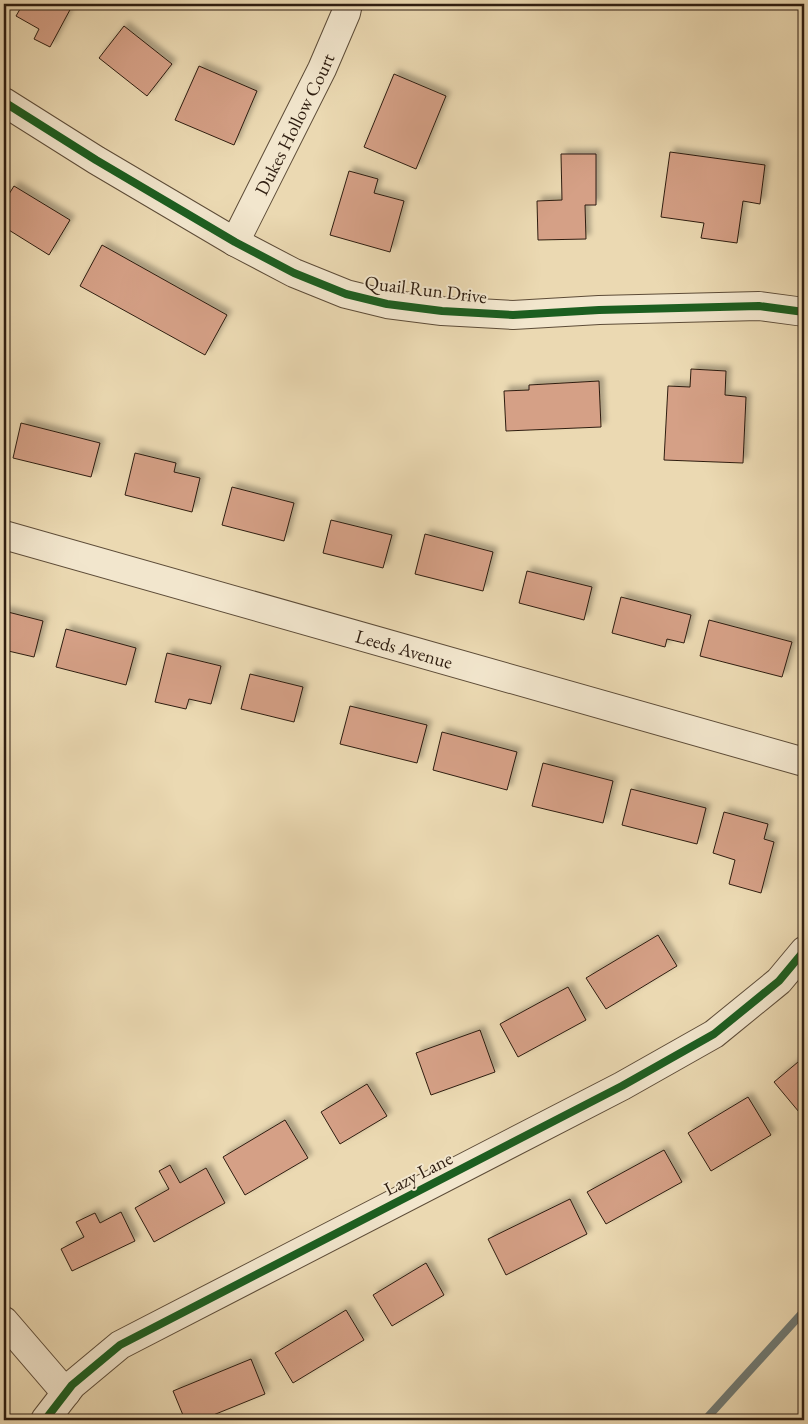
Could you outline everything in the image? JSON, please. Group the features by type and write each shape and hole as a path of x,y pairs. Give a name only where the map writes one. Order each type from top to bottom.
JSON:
{"street":[{"name":"Dukes Hollow Court","path":"235,242 322,70 348,4"},
{"name":"Quail Run Drive","path":"4,102 96,160 235,242 294,273 346,294 387,304 442,311 513,315 599,310 759,306 804,312"},
{"name":"Leeds Avenue","path":"4,535 804,762"},
{"name":"Lazy Lane","path":"45,1420 72,1385 120,1345 622,1086 714,1034 779,981 804,950"},
{"path":"4,1321 66,1392"}],"building":[{"path":"23,4 68,4 72,6 50,47 34,39 39,29 16,16"},
{"path":"124,26 172,64 147,96 99,58"},
{"path":"199,66 257,91 234,145 175,120"},
{"path":"394,74 446,96 416,169 364,147"},
{"path":"670,152 765,165 760,204 743,201 737,243 701,238 704,223 661,217"},
{"path":"561,154 596,154 596,205 585,205 586,239 538,240 537,201 562,200"},
{"path":"349,171 378,179 374,193 404,201 390,252 330,235"},
{"path":"14,186 70,220 49,255 4,227 4,202"},
{"path":"102,245 227,315 205,355 80,286"},
{"path":"691,369 726,371 725,395 746,397 743,463 664,460 668,386 690,387"},
{"path":"599,381 601,427 506,431 504,391 529,390 529,385"},
{"path":"21,423 100,443 91,477 13,458"},
{"path":"135,453 176,463 174,472 200,478 192,512 125,495"},
{"path":"232,487 294,503 284,541 222,525"},
{"path":"331,520 392,535 383,568 323,553"},
{"path":"425,534 493,552 483,591 415,574"},
{"path":"527,571 592,587 584,620 519,603"},
{"path":"621,597 691,615 684,643 667,639 665,647 612,633"},
{"path":"4,611 43,621 34,657 4,650"},
{"path":"709,620 792,642 782,677 700,656"},
{"path":"66,629 136,648 126,685 56,667"},
{"path":"167,653 221,666 211,704 189,699 186,709 155,702"},
{"path":"250,674 303,687 294,722 241,709"},
{"path":"350,706 427,725 417,763 340,744"},
{"path":"442,732 517,752 507,790 433,770"},
{"path":"543,763 613,781 603,823 532,806"},
{"path":"631,789 706,808 697,844 622,825"},
{"path":"724,812 768,824 764,839 774,842 761,893 729,884 735,860 713,853"},
{"path":"658,935 677,966 606,1009 586,978"},
{"path":"568,987 586,1020 518,1057 500,1024"},
{"path":"480,1030 495,1072 431,1095 416,1053"},
{"path":"804,1057 804,1108 799,1112 774,1082"},
{"path":"367,1084 387,1116 340,1144 321,1112"},
{"path":"748,1097 771,1135 711,1171 688,1133"},
{"path":"285,1120 308,1158 245,1195 223,1157"},
{"path":"664,1150 682,1182 606,1224 587,1192"},
{"path":"170,1165 180,1183 206,1168 225,1203 154,1242 135,1208 169,1189 159,1171"},
{"path":"570,1199 587,1234 506,1275 488,1239"},
{"path":"121,1212 135,1241 72,1271 61,1249 84,1237 76,1222 95,1213 100,1223"},
{"path":"426,1263 444,1295 392,1326 373,1295"},
{"path":"346,1310 364,1340 293,1383 275,1353"},
{"path":"251,1359 265,1394 201,1420 185,1420 173,1391"}],"waterway":[{"path":"705,1420 804,1311"}],"cycle path":[{"path":"4,102 96,160 235,242 294,273 346,294 387,304 442,311 513,315 599,310 759,306 804,312"},
{"path":"45,1420 72,1385 120,1345 622,1086 714,1034 779,981 804,951"}]}
